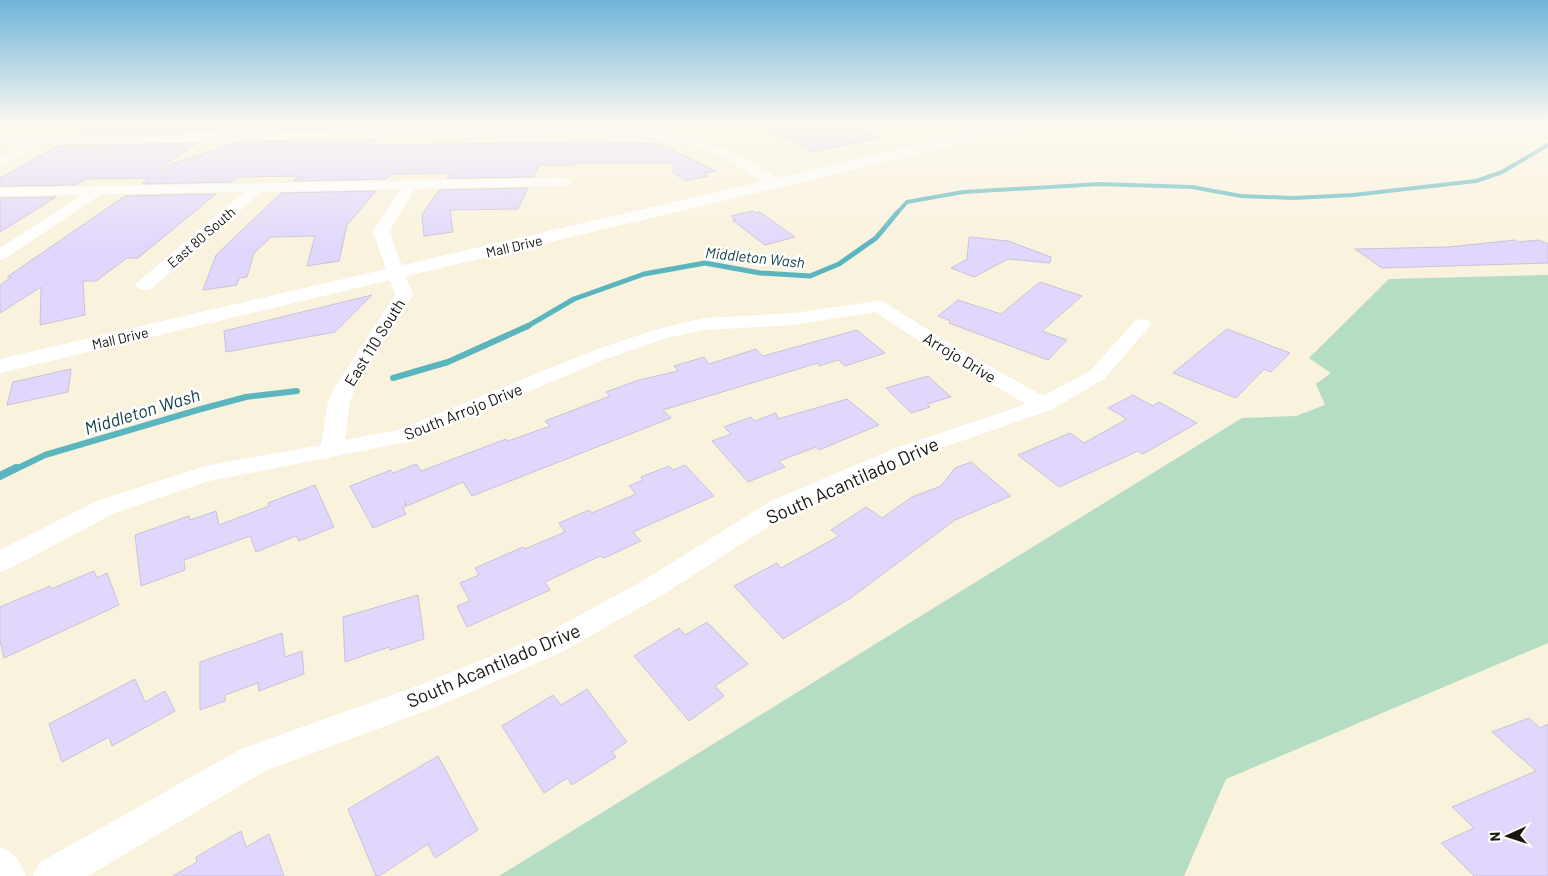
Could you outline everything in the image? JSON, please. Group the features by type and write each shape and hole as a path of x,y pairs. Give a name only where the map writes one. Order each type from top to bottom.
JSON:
{"main road":[{"name":"Mall Drive","path":"770,180 830,165"},
{"name":"Mall Drive","path":"0,366 394,268 840,165"},
{"name":"Mall Drive","path":"0,351 394,268"}],"street":[{"path":"745,165 770,180"},
{"path":"0,192 564,182"},
{"name":"East 110 South","path":"332,449 340,402 345,387 404,295 381,231 410,186"},
{"name":"East 80 South","path":"145,285 257,188"},
{"path":"0,255 98,191"},
{"name":"South Arrojo Drive","path":"0,562 106,507 205,474 404,436 599,355 661,334 704,324 794,319 878,306"},
{"name":"Arrojo Drive","path":"878,306 942,347 1043,405"},
{"name":"South Acantilado Drive","path":"52,876 253,760 428,696 552,644 654,587 780,507 901,454 1043,405 1097,375 1142,325"},
{"path":"0,866 7,876"}],"green space":[{"path":"1548,275 1548,643 1226,779 1184,876 499,876 1242,418 1296,416 1325,405 1316,384 1331,373 1309,358 1389,279"}],"building":[{"path":"24,165 165,165 160,168 161,170 169,165 574,165 539,165 534,177 447,178 451,173 391,174 386,179 293,181 298,176 237,177 231,182 142,184 149,178 85,179 76,185 0,186 0,178"},
{"path":"673,165 703,165 716,171 704,173 708,176 685,181 673,172"},
{"path":"528,188 518,209 450,210 453,232 424,236 422,215 439,190"},
{"path":"376,191 347,225 339,261 307,266 315,236 271,237 254,253 247,277 239,278 237,285 203,290 216,255 281,193"},
{"path":"216,194 138,258 127,258 96,281 83,281 85,315 40,325 41,287 0,313 0,285 12,277 7,277 125,196"},
{"path":"56,197 0,232 0,198"},
{"path":"753,211 756,213 760,212 795,237 765,245 732,220 736,220 731,216"},
{"path":"969,237 1008,241 1051,257 1050,263 1008,259 974,277 951,268 967,259"},
{"path":"1515,240 1518,242 1539,240 1548,244 1548,263 1382,268 1355,249 1449,247"},
{"path":"1040,282 1082,296 1042,331 1067,340 1048,360 949,323 951,321 938,316 958,300 1001,314"},
{"path":"372,295 335,332 226,352 224,331"},
{"path":"1227,329 1290,353 1271,372 1264,369 1236,398 1173,373"},
{"path":"857,330 885,353 845,366 838,360 819,366 818,363 663,410 671,418 472,496 463,482 407,506 405,501 406,506 403,508 406,514 373,528 350,486 391,470 393,473 416,464 421,471 506,439 508,441 550,426 545,421 610,396 606,392 639,380 678,371 674,366 704,357 709,364 756,349 763,356"},
{"path":"71,369 68,392 7,405 13,382"},
{"path":"928,376 951,397 927,404 930,407 911,413 886,388"},
{"path":"1133,395 1153,406 1159,402 1197,423 1143,454 1138,451 1059,487 1018,455 1070,433 1084,443 1127,419 1108,408"},
{"path":"847,399 879,425 819,450 816,447 779,461 785,467 748,482 712,441 731,434 724,427 751,417 755,421 776,413 778,419"},
{"path":"971,462 1011,496 955,520 852,597 783,639 734,586 777,563 781,568 839,536 831,530 866,507 882,518 912,497 941,486 955,468"},
{"path":"685,465 714,496 633,532 641,541 604,558 600,556 545,582 550,590 467,627 457,606 470,601 460,583 479,575 475,568 523,547 525,549 565,532 559,523 589,510 592,513 636,494 629,486 643,480 641,477 669,466 673,470"},
{"path":"315,485 334,527 299,541 296,536 256,552 250,536 184,560 185,570 141,586 135,535 189,516 190,520 216,511 219,525 269,506 268,503"},
{"path":"94,571 97,578 107,573 119,605 4,658 0,641 0,607 50,586 51,589"},
{"path":"418,595 424,639 390,650 389,647 345,662 343,617"},
{"path":"707,622 748,664 715,686 724,696 689,721 634,656 679,628 685,635"},
{"path":"282,633 285,657 302,651 304,674 259,691 258,683 225,695 225,701 200,710 200,662"},
{"path":"135,679 145,702 165,691 175,711 112,746 109,737 62,762 49,724"},
{"path":"587,689 627,742 612,752 616,757 572,785 567,778 544,793 502,726 553,695 561,705"},
{"path":"1529,718 1540,728 1548,724 1548,876 1474,876 1441,843 1474,828 1452,807 1536,771 1492,732"},
{"path":"438,756 478,830 435,858 428,844 379,876 376,876 348,809"},
{"path":"241,831 246,847 269,834 284,876 173,876 197,862 196,857"}],"waterway":[{"name":"Middleton Wash","path":"896,214 907,202 963,192 1100,184 1192,187 1241,196 1293,198 1353,195 1476,181 1502,172 1514,165"},
{"name":"Middleton Wash","path":"527,327 574,299 644,274 705,263 760,273 810,276 839,264 876,238 897,213"},
{"name":"Middleton Wash","path":"393,378 448,362 527,327"},
{"name":"Middleton Wash","path":"14,470 45,455 201,409 246,397 297,391"},
{"name":"Middleton Wash","path":"0,476 16,468"}]}
